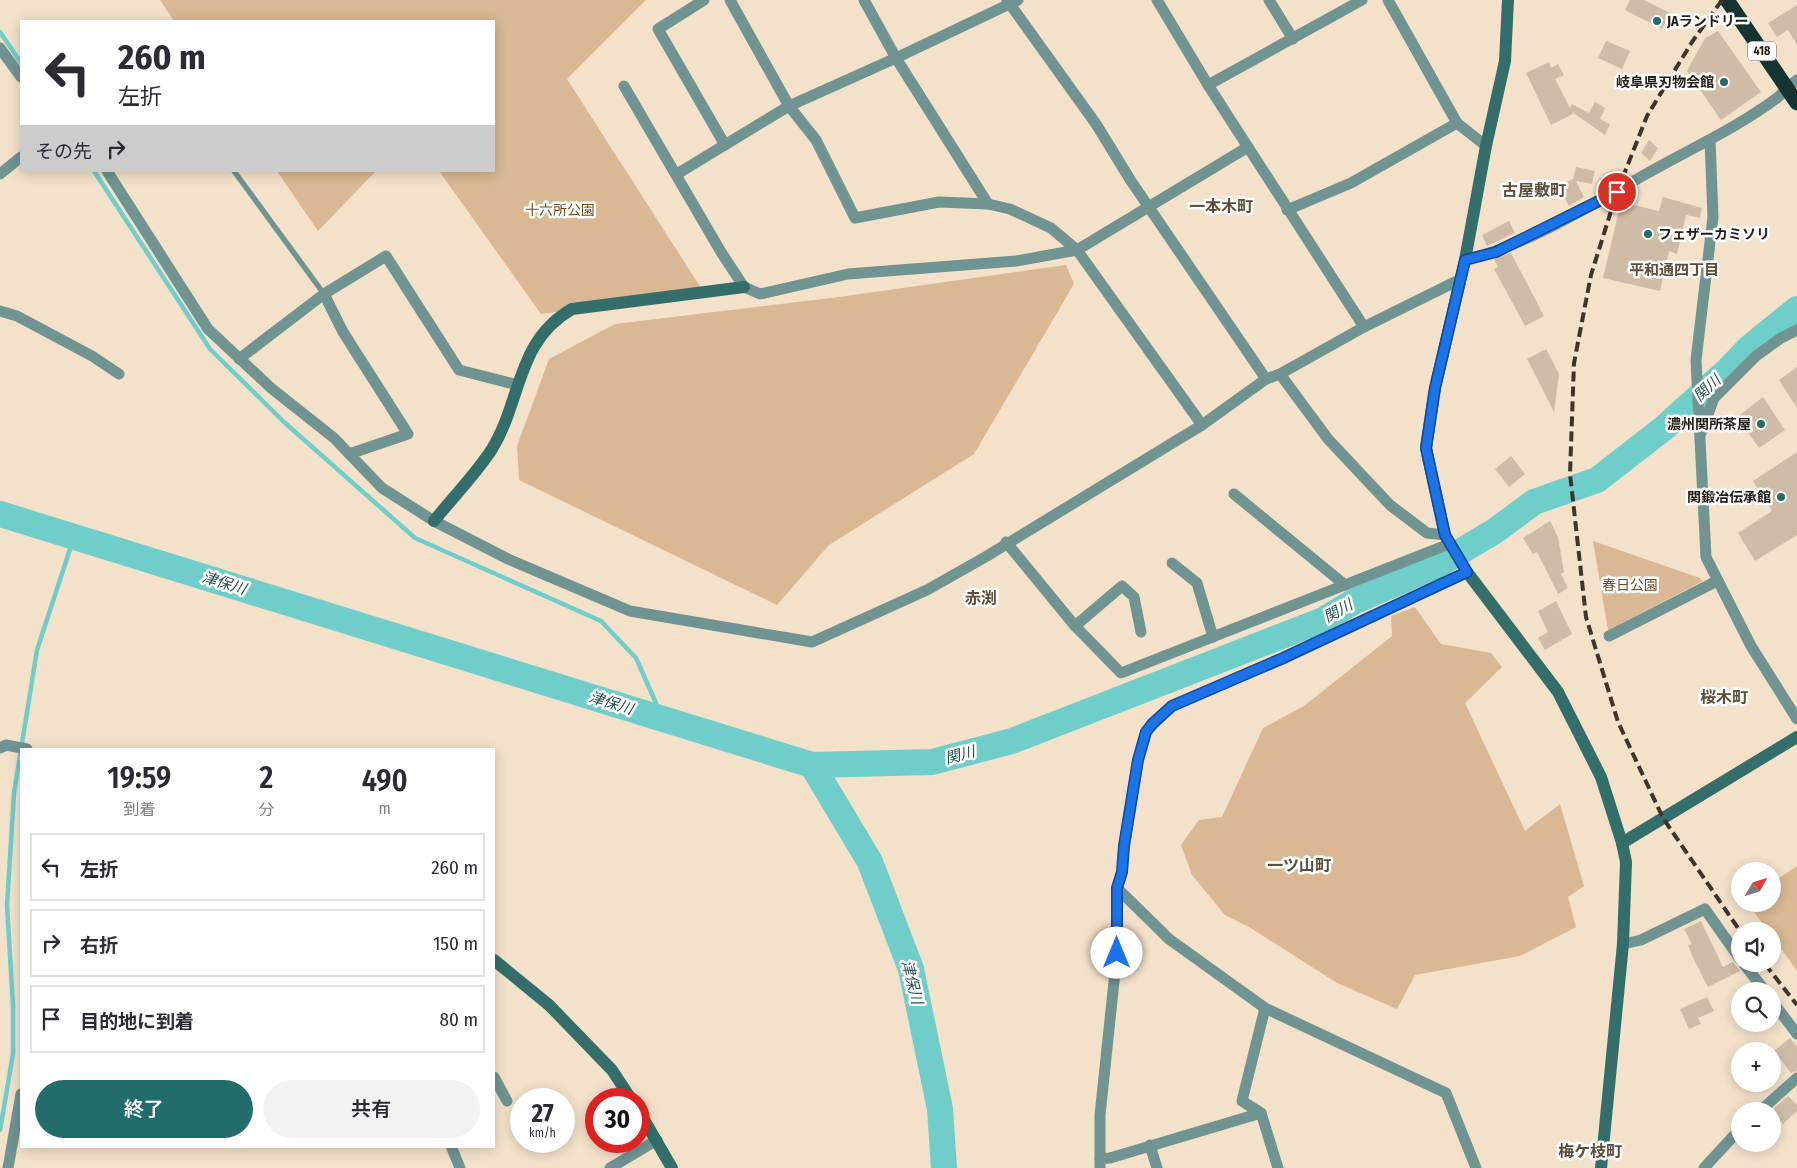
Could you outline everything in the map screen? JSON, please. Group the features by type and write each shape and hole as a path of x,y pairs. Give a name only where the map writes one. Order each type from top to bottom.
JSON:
{"highway":[{"name":"418","path":"1727,0 1792,84 1797,103"}],"street":[{"path":"704,0 658,29 725,145"},
{"path":"730,0 790,106 816,140 856,218 940,202 988,204 1010,209 1051,228 1077,250 1202,425"},
{"path":"864,0 896,58 988,204"},
{"path":"1157,0 1208,85 1364,327"},
{"path":"1269,0 1293,39"},
{"path":"1208,85 1362,0"},
{"path":"1388,0 1457,123 1486,146"},
{"path":"1508,0 1505,61 1486,146 1461,279 1435,388 1426,448 1447,539 1467,572 1558,692 1601,777 1622,843 1626,862 1623,944 1601,1168"},
{"path":"677,174 790,106 896,58 1012,1 1266,380"},
{"path":"2,55 20,76"},
{"path":"1465,260 1496,252 1617,192 1710,140 1778,98 1792,84"},
{"path":"624,86 721,252 744,287"},
{"path":"1288,210 1351,183 1457,123"},
{"path":"1710,140 1713,217 1696,360 1706,556 1751,646 1797,719"},
{"path":"434,521 492,449 518,385 523,366 534,345 557,318 572,309 744,287 760,294 848,274 1016,261 1077,250 1248,147"},
{"path":"0,174 20,158"},
{"path":"108,172 208,329 282,398 334,438 382,488 434,521 508,559 630,611 812,642 927,590 987,556 1006,542 1030,530 1202,425 1266,380 1364,327 1461,279"},
{"path":"239,359 324,294 386,256 459,370 518,385"},
{"path":"324,294 343,332 408,434 349,454"},
{"path":"0,311 17,316 92,356 119,374"},
{"path":"1700,436 1714,398 1756,356 1781,338 1797,330"},
{"path":"1280,374 1328,439 1390,505 1426,533 1447,539"},
{"path":"1234,494 1344,585"},
{"path":"1006,542 1076,626 1121,673 1344,585 1447,539"},
{"path":"1172,563 1197,583 1213,637"},
{"path":"1261,1113 1150,1145 1100,1163 1100,1115 1117,953 1117,888 1122,872 1124,846 1138,760 1146,732 1172,706 1283,658 1467,572"},
{"path":"1609,636 1717,581"},
{"path":"1076,626 1122,586 1134,597 1141,632"},
{"path":"1622,843 1797,737"},
{"path":"3,747 20,748"},
{"path":"1117,888 1169,939 1265,1008 1446,1093 1476,1168"},
{"path":"1623,944 1641,940 1705,909 1731,946"},
{"path":"495,961 562,1018 612,1070 624,1088"},
{"path":"1750,972 1758,982"},
{"path":"1265,1008 1242,1101 1261,1113 1278,1168"},
{"path":"1781,1013 1797,1034"},
{"path":"1770,1102 1797,1078"},
{"path":"495,1080 507,1101"},
{"path":"8,1168 20,1100"},
{"path":"650,1129 672,1168"},
{"path":"1704,1168 1731,1139"},
{"path":"610,1168 657,1140"},
{"path":"1150,1145 1157,1168"},
{"path":"452,1148 460,1168"}],"lane":[{"path":"235,172 324,294"}],"green space":[{"name":"十六所公園","path":"160,0 646,0 567,79 703,291 541,314 440,172 495,172 495,20 173,20"},
{"path":"278,172 375,172 318,231"},
{"path":"1066,265 1074,284 974,454 829,545 777,605 519,480 517,446 549,359 615,324 839,297"},
{"name":"春日公園","path":"1593,541 1700,578 1703,581 1608,630"},
{"path":"1415,607 1441,644 1491,653 1502,667 1465,703 1525,831 1560,804 1584,886 1568,897 1576,927 1520,956 1415,975 1397,1009 1337,983 1249,927 1225,915 1192,875 1181,845 1199,820 1222,817 1263,728 1304,706 1392,636 1391,616"},
{"path":"1797,866 1797,971 1781,948 1781,922 1761,922 1754,912 1781,912 1781,877"}],"building":[{"name":"JAランドリー","path":"1630,0 1644,0 1670,13 1662,29 1625,10"},
{"path":"1797,5 1797,45 1788,30 1777,37 1768,23"},
{"name":"岐阜県刃物会館","path":"1718,31 1761,92 1721,120 1687,71 1705,38"},
{"path":"1606,41 1630,51 1622,69 1598,58"},
{"path":"1549,62 1551,68 1558,64 1564,75 1555,79 1570,108 1572,104 1589,113 1595,102 1605,108 1600,119 1610,124 1605,135 1572,112 1573,114 1551,125 1526,73"},
{"path":"1649,140 1658,148 1650,161 1641,153"},
{"path":"1576,167 1595,171 1592,184 1576,181 1584,197 1569,206 1558,186 1573,179"},
{"name":"フェザーカミソリ","path":"1663,197 1702,208 1700,218 1686,215 1677,254 1669,251 1660,291 1603,278 1621,202 1659,211"},
{"path":"1509,221 1515,233 1487,246 1482,235"},
{"path":"1511,253 1544,316 1525,326 1494,269 1498,267 1494,259"},
{"path":"1546,349 1559,374 1554,412 1527,359"},
{"path":"1797,367 1797,408 1779,380"},
{"name":"濃州関所茶屋","path":"1763,397 1785,430 1759,448 1737,417"},
{"path":"1797,452 1797,535 1755,561 1738,533 1772,511 1753,481"},
{"path":"1511,456 1525,474 1509,487 1495,469"},
{"path":"1550,521 1558,537 1564,572 1561,574 1568,588 1558,594 1537,552 1533,554 1523,538"},
{"path":"1556,601 1572,634 1545,650 1538,638 1548,632 1538,611"},
{"path":"1701,921 1723,967 1731,963 1731,972 1738,972 1708,987 1694,960 1688,945 1692,944 1684,929"},
{"path":"1707,997 1714,1011 1698,1018 1701,1024 1689,1029 1680,1009"},
{"path":"1790,1038 1797,1047 1797,1071 1791,1073 1781,1060 1781,1045"},
{"path":"1788,1096 1797,1105 1797,1111 1783,1124 1781,1122 1781,1102"}],"waterway":[{"path":"0,32 20,62"},
{"path":"95,172 210,349 284,422 415,538 601,621 636,658 663,719"},
{"name":"関川","path":"0,514 812,765 932,762 1012,741 1323,620 1355,601 1436,566 1495,531 1534,502 1597,480 1664,428 1726,372 1750,347 1797,309"},
{"path":"21,748 37,650 74,537"},
{"path":"0,1130 13,1054 13,1005 7,906 14,793 20,756"},
{"name":"津保川","path":"812,765 870,862 911,969 940,1109 944,1168"}],"railway":[{"path":"1722,0 1692,42 1647,116 1617,192 1591,275 1574,363 1570,474 1586,617 1618,722 1663,818 1734,922"},
{"path":"1771,972 1797,1005"}],"place":[{"name":"JAランドリー","path":"1657,21"},
{"name":"岐阜県刃物会館","path":"1724,82"},
{"name":"フェザーカミソリ","path":"1648,234"},
{"name":"濃州関所茶屋","path":"1761,424"},
{"name":"関鍛冶伝承館","path":"1781,497"}],"district":[{"name":"古屋敷町","path":"1534,190"},
{"name":"一本木町","path":"1221,206"},
{"name":"平和通四丁目","path":"1674,270"},
{"name":"赤渕","path":"981,598"},
{"name":"桜木町","path":"1724,697"},
{"name":"一ツ山町","path":"1299,865"},
{"name":"梅ケ枝町","path":"1590,1151"}],"route":[{"path":"1117,953 1117,888 1122,872 1124,846 1138,760 1146,732 1172,706 1283,658 1467,572 1445,535 1426,448 1435,388 1465,260 1496,252 1617,192"}]}
